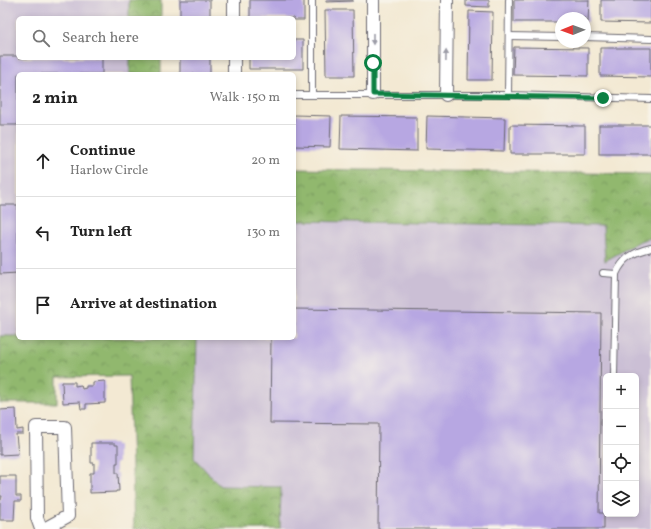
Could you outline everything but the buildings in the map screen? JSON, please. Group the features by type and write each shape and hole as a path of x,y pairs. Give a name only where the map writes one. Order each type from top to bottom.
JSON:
{"street":[{"path":"234,0 234,16"},
{"path":"373,0 373,94"},
{"path":"446,95 447,0"},
{"path":"234,60 234,72"},
{"path":"41,529 37,518 36,428 64,427 68,516 44,529"}],"lane":[{"path":"312,0 312,95"},
{"path":"508,95 509,0"},
{"path":"509,36 555,37"},
{"path":"591,37 651,38"},
{"path":"296,95 508,95 651,99"},
{"path":"614,373 616,274 620,264 629,257 641,250 651,248"},
{"path":"602,273 616,274"}],"shaded area":[{"path":"0,0 141,0 141,16 16,16 16,60 142,60 142,72 16,72 16,340 296,340 296,183 651,181 651,529 140,529 140,342 0,344"}],"green space":[{"path":"129,0 161,0 161,16 129,16"},
{"path":"130,60 161,60 161,72 130,72"},
{"path":"296,169 651,174 651,238 640,241 605,261 603,226 296,221"},
{"path":"0,336 16,336 16,340 197,340 194,458 220,486 281,487 280,529 134,529 129,376 57,377 57,403 0,403"}],"route":[{"path":"373,63 373,94 508,95 603,98"}]}
